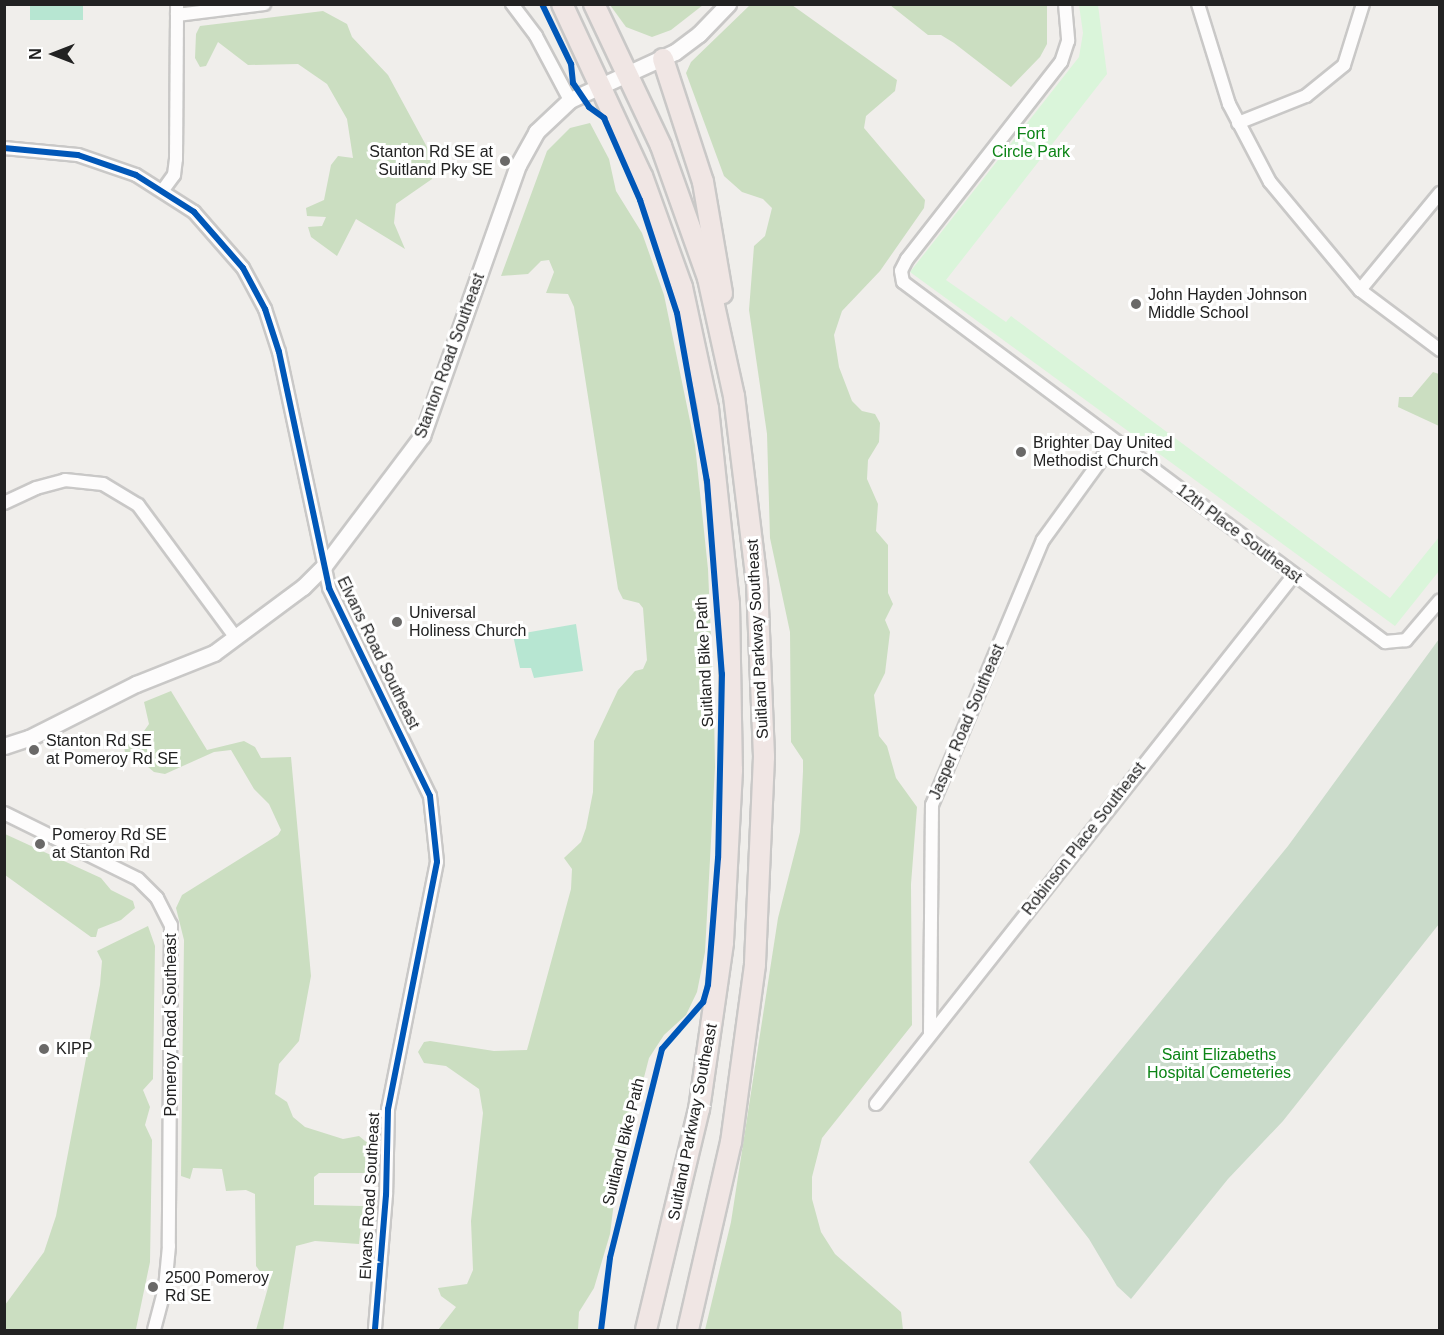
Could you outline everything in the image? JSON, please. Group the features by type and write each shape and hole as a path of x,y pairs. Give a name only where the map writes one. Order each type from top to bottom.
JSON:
{"highway":[{"name":"Suitland Parkway Southeast","path":"562,4 602,85 653,203 689,316 708,408 719,494 732,650 732,803 719,975 692,1145 646,1330"},
{"name":"Suitland Parkway Southeast","path":"594,4 628,74 682,201 708,278 729,367 757,582 763,687 764,827 755,965 742,1071 717,1214 688,1330"},
{"path":"663,59 697,162 713,225 729,367"}],"street":[{"path":"163,190 174,175 176,159 177,10 264,4"},
{"path":"512,4 536,36 570,100"},
{"name":"Stanton Road Southeast","path":"4,746 29,738 136,684 203,659 236,638 324,566 422,436 518,165 540,127 570,100 663,59 699,34 728,4"},
{"name":"12th Place Southeast","path":"1065,4 1068,26 1064,57 906,259 901,272 907,287 1379,638 1397,644 1412,635 1440,600"},
{"path":"1198,4 1210,52 1238,123 1289,209 1360,290 1440,351"},
{"path":"1238,123 1306,96 1344,65 1362,4"},
{"name":"Elvans Road Southeast","path":"4,148 62,152 99,160 163,190 191,209 226,246 248,276 268,317 279,352 329,588 430,796 437,836 437,862 388,1109 386,1195 375,1330"},
{"path":"1360,290 1440,193"},
{"name":"Jasper Road Southeast","path":"930,1033 932,805 1046,535 1114,442"},
{"path":"4,503 36,488 65,480 103,484 138,505 236,638"},
{"name":"Robinson Place Southeast","path":"876,1104 1294,575"},
{"name":"Pomeroy Road Southeast","path":"4,813 138,879 157,898 171,925 169,1246 165,1288 154,1330"}],"green space":[{"path":"30,5 83,5 83,20 30,20"},
{"path":"610,5 703,5 671,30 652,37 626,27"},
{"path":"750,5 792,5 897,80 895,91 866,116 864,128 925,200 924,208 880,271 842,311 834,335 839,367 852,401 862,411 875,414 880,423 879,442 868,460 867,479 878,504 876,531 888,545 888,593 893,604 885,620 890,632 885,673 874,695 879,736 887,746 896,778 917,807 911,884 912,1025 822,1138 812,1177 812,1199 821,1232 835,1254 901,1312 903,1330 705,1330 731,1222 778,918 800,832 803,771 803,760 791,742 790,632 770,538 767,434 749,310 754,246 765,236 772,208 763,199 742,192 724,176 686,73 691,62"},
{"path":"890,5 1047,5 1047,44 1040,57 1011,87 954,43 941,35 928,35"},
{"name":"Fort Circle Park","path":"1079,5 1098,5 1107,74 946,280 1006,322 1011,316 1390,598 1439,537 1439,571 1395,626 910,272 1079,57 1083,33"},
{"path":"323,11 347,24 352,37 388,75 434,160 432,179 396,204 394,223 405,249 356,219 337,256 311,237 308,227 322,226 326,217 307,216 306,208 324,200 331,165 338,156 353,158 347,119 327,84 298,64 248,65 218,42 206,66 200,67 195,58 196,34 200,26"},
{"path":"590,123 609,159 616,191 642,233 664,295 695,445 708,569 714,709 715,767 705,952 697,992 686,1015 664,1035 649,1058 616,1186 610,1234 594,1288 579,1312 578,1330 438,1330 456,1307 441,1296 438,1288 467,1284 473,1270 471,1221 483,1113 479,1089 446,1066 424,1063 418,1052 424,1042 430,1041 494,1051 527,1050 571,889 572,869 564,858 581,842 586,828 593,792 594,741 618,690 635,671 643,669 647,660 643,608 639,603 623,599 618,589 574,307 568,294 546,293 554,272 549,260 541,261 528,274 501,276 547,151 570,128"},
{"path":"1433,372 1439,374 1439,426 1398,407 1399,397 1412,397"},
{"path":"576,624 583,671 534,678 531,668 520,668 513,635"},
{"name":"Saint Elizabeths Hospital Cemeteries","path":"1439,639 1439,924 1283,1121 1228,1179 1131,1299 1117,1286 1089,1239 1029,1162 1288,846"},
{"path":"171,691 207,750 244,741 255,747 261,758 291,757 311,976 299,1041 279,1064 275,1094 287,1102 293,1117 305,1127 343,1139 359,1136 370,1145 366,1173 319,1173 314,1177 314,1205 363,1206 359,1244 315,1241 296,1246 283,1330 256,1330 269,1284 256,1266 255,1194 246,1190 226,1191 222,1169 193,1168 190,1179 181,1176 184,940 176,908 182,895 278,835 281,830 269,804 254,789 231,750 214,752 165,774 154,772 134,755 125,753 124,746 139,738 149,724 144,702"},
{"path":"5,834 101,878 111,890 133,901 135,908 121,920 98,929 96,937 91,937 5,875"},
{"path":"148,926 155,946 153,1079 143,1090 150,1107 145,1125 152,1140 150,1262 136,1329 5,1330 5,1305 44,1252 56,1216 100,985 102,961 97,951"}],"cycle path":[{"name":"Suitland Bike Path","path":"542,4 571,64 573,83 589,107 604,118 640,200 677,313 707,481 722,674 718,858 708,985 703,1002 662,1049 610,1258 601,1330"},
{"path":"4,148 78,155 136,175 194,212 243,268 265,309 279,352 329,588 430,796 437,862 388,1109 386,1195 375,1330"}],"place":[{"name":"Stanton Rd SE at Suitland Pky SE","path":"505,161"},
{"name":"John Hayden Johnson Middle School","path":"1136,304"},
{"name":"Brighter Day United Methodist Church","path":"1021,452"},
{"name":"Universal Holiness Church","path":"397,622"},
{"name":"Stanton Rd SE at Pomeroy Rd SE","path":"34,750"},
{"name":"Pomeroy Rd SE at Stanton Rd","path":"40,844"},
{"name":"KIPP","path":"44,1049"},
{"name":"2500 Pomeroy Rd SE","path":"153,1287"}]}
